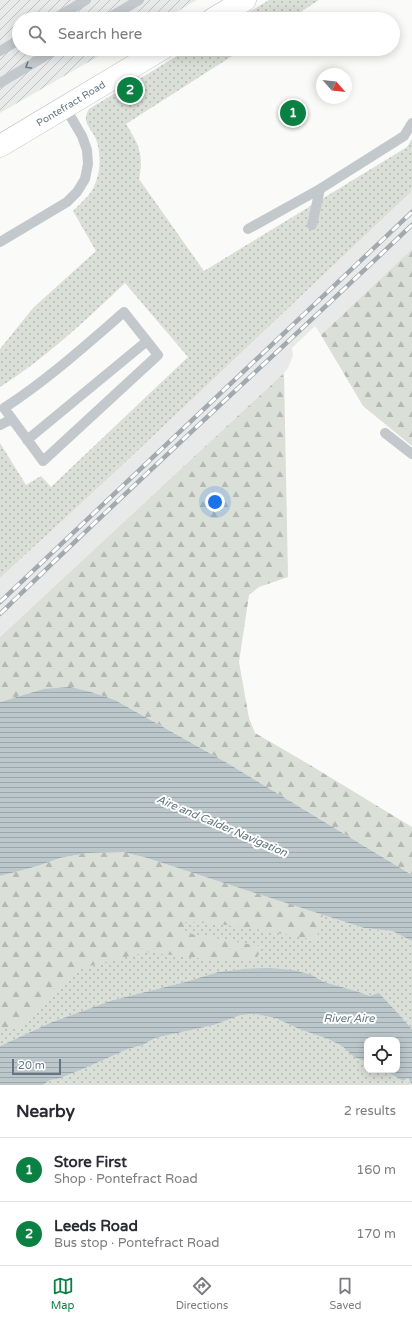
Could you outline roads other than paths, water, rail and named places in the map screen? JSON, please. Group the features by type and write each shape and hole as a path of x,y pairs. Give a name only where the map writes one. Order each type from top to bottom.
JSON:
{"main road":[{"path":"225,12 245,0"},
{"name":"Pontefract Road","path":"0,146 150,56"}],"lane":[{"path":"66,12 86,0"},
{"path":"119,12 139,0"},
{"path":"0,51 12,44"},
{"path":"0,83 45,56"},
{"path":"0,242 67,202 77,192 85,179 88,164 87,150 82,136 65,107"},
{"path":"248,229 320,189 404,136 412,123"},
{"path":"312,225 320,189"},
{"path":"124,312 147,341 158,355 43,461 4,408 27,393 124,312"},
{"path":"28,440 147,341"},
{"path":"0,425 12,419"},
{"path":"385,433 412,454"}],"water":[{"name":"Aire and Calder Navigation","path":"70,687 115,700 229,764 412,875 412,941 392,931 364,928 147,858 123,852 88,853 60,858 38,866 0,876 0,702 43,689"},
{"name":"River Aire","path":"269,968 293,970 312,975 324,982 370,996 379,993 412,1029 412,1085 408,1078 403,1081 389,1073 400,1073 400,1037 364,1037 364,1061 354,1057 342,1046 328,1039 299,1029 275,1018 255,1014 241,1015 214,1025 155,1038 143,1045 128,1049 58,1079 50,1080 43,1085 0,1085 0,1046 52,1022 113,1000 218,972"}],"railway":[{"path":"0,602 412,212"},
{"path":"0,614 102,516 412,225"}],"place":[{"name":"Leeds Road","path":"130,90"},
{"name":"Store First","path":"293,113"}]}
